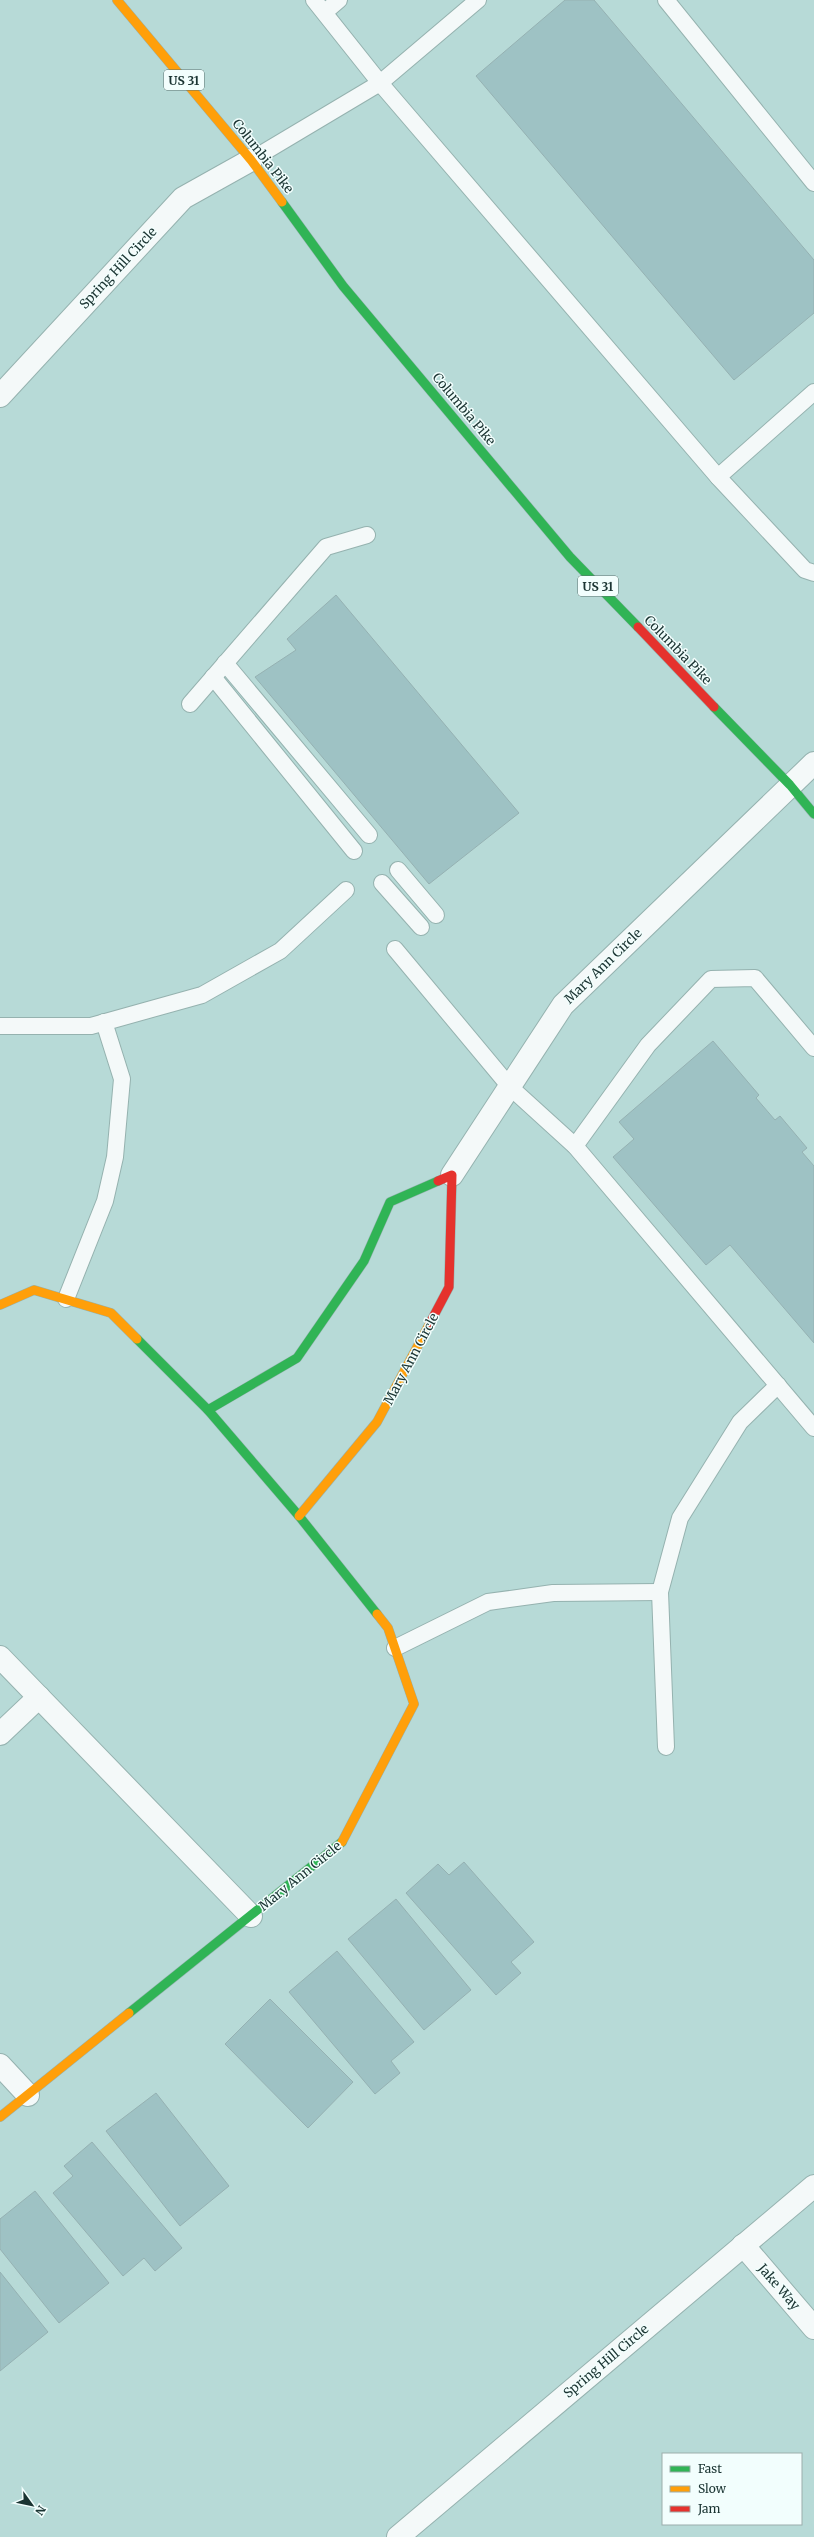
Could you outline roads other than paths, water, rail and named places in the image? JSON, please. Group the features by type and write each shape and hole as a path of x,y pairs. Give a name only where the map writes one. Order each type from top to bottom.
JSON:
{"street":[{"name":"Columbia Pike","path":"117,0 252,160 344,286 570,556 790,785 814,814"},
{"name":"Spring Hill Circle","path":"0,396 183,198 252,160"},
{"name":"Mary Ann Circle","path":"299,1516 377,1422 449,1287 452,1175 563,1005 814,763"},
{"path":"208,1410 297,1358 364,1261 390,1202 452,1175"},
{"name":"Mary Ann Circle","path":"0,1305 34,1290 111,1313 208,1410 299,1516 388,1628 414,1704 342,1842 0,2117"},
{"path":"0,1657 251,1916"},
{"path":"0,1734 39,1697"},
{"path":"0,2065 28,2095"},
{"name":"Spring Hill Circle","path":"398,2537 814,2186"},
{"name":"Jake Way","path":"743,2245 814,2328"}],"lane":[{"path":"314,0 380,83 718,477 805,570 814,573"},
{"path":"324,12 339,0"},
{"path":"252,160 380,83 478,0"},
{"path":"666,0 814,183"},
{"path":"718,477 814,392"},
{"path":"190,704 326,547 367,535"},
{"path":"225,663 369,835"},
{"path":"213,677 354,851"},
{"path":"398,870 436,915"},
{"path":"382,883 421,928"},
{"path":"0,1026 91,1026 202,996 280,952 346,890"},
{"path":"395,949 510,1087 575,1146 814,1428"},
{"path":"575,1146 648,1045 711,979 755,978 814,1048"},
{"path":"66,1299 106,1201 115,1157 122,1080 104,1022"},
{"path":"666,1747 660,1592 680,1518 740,1422 778,1385"},
{"path":"395,1648 488,1602 553,1593 660,1592"}]}
